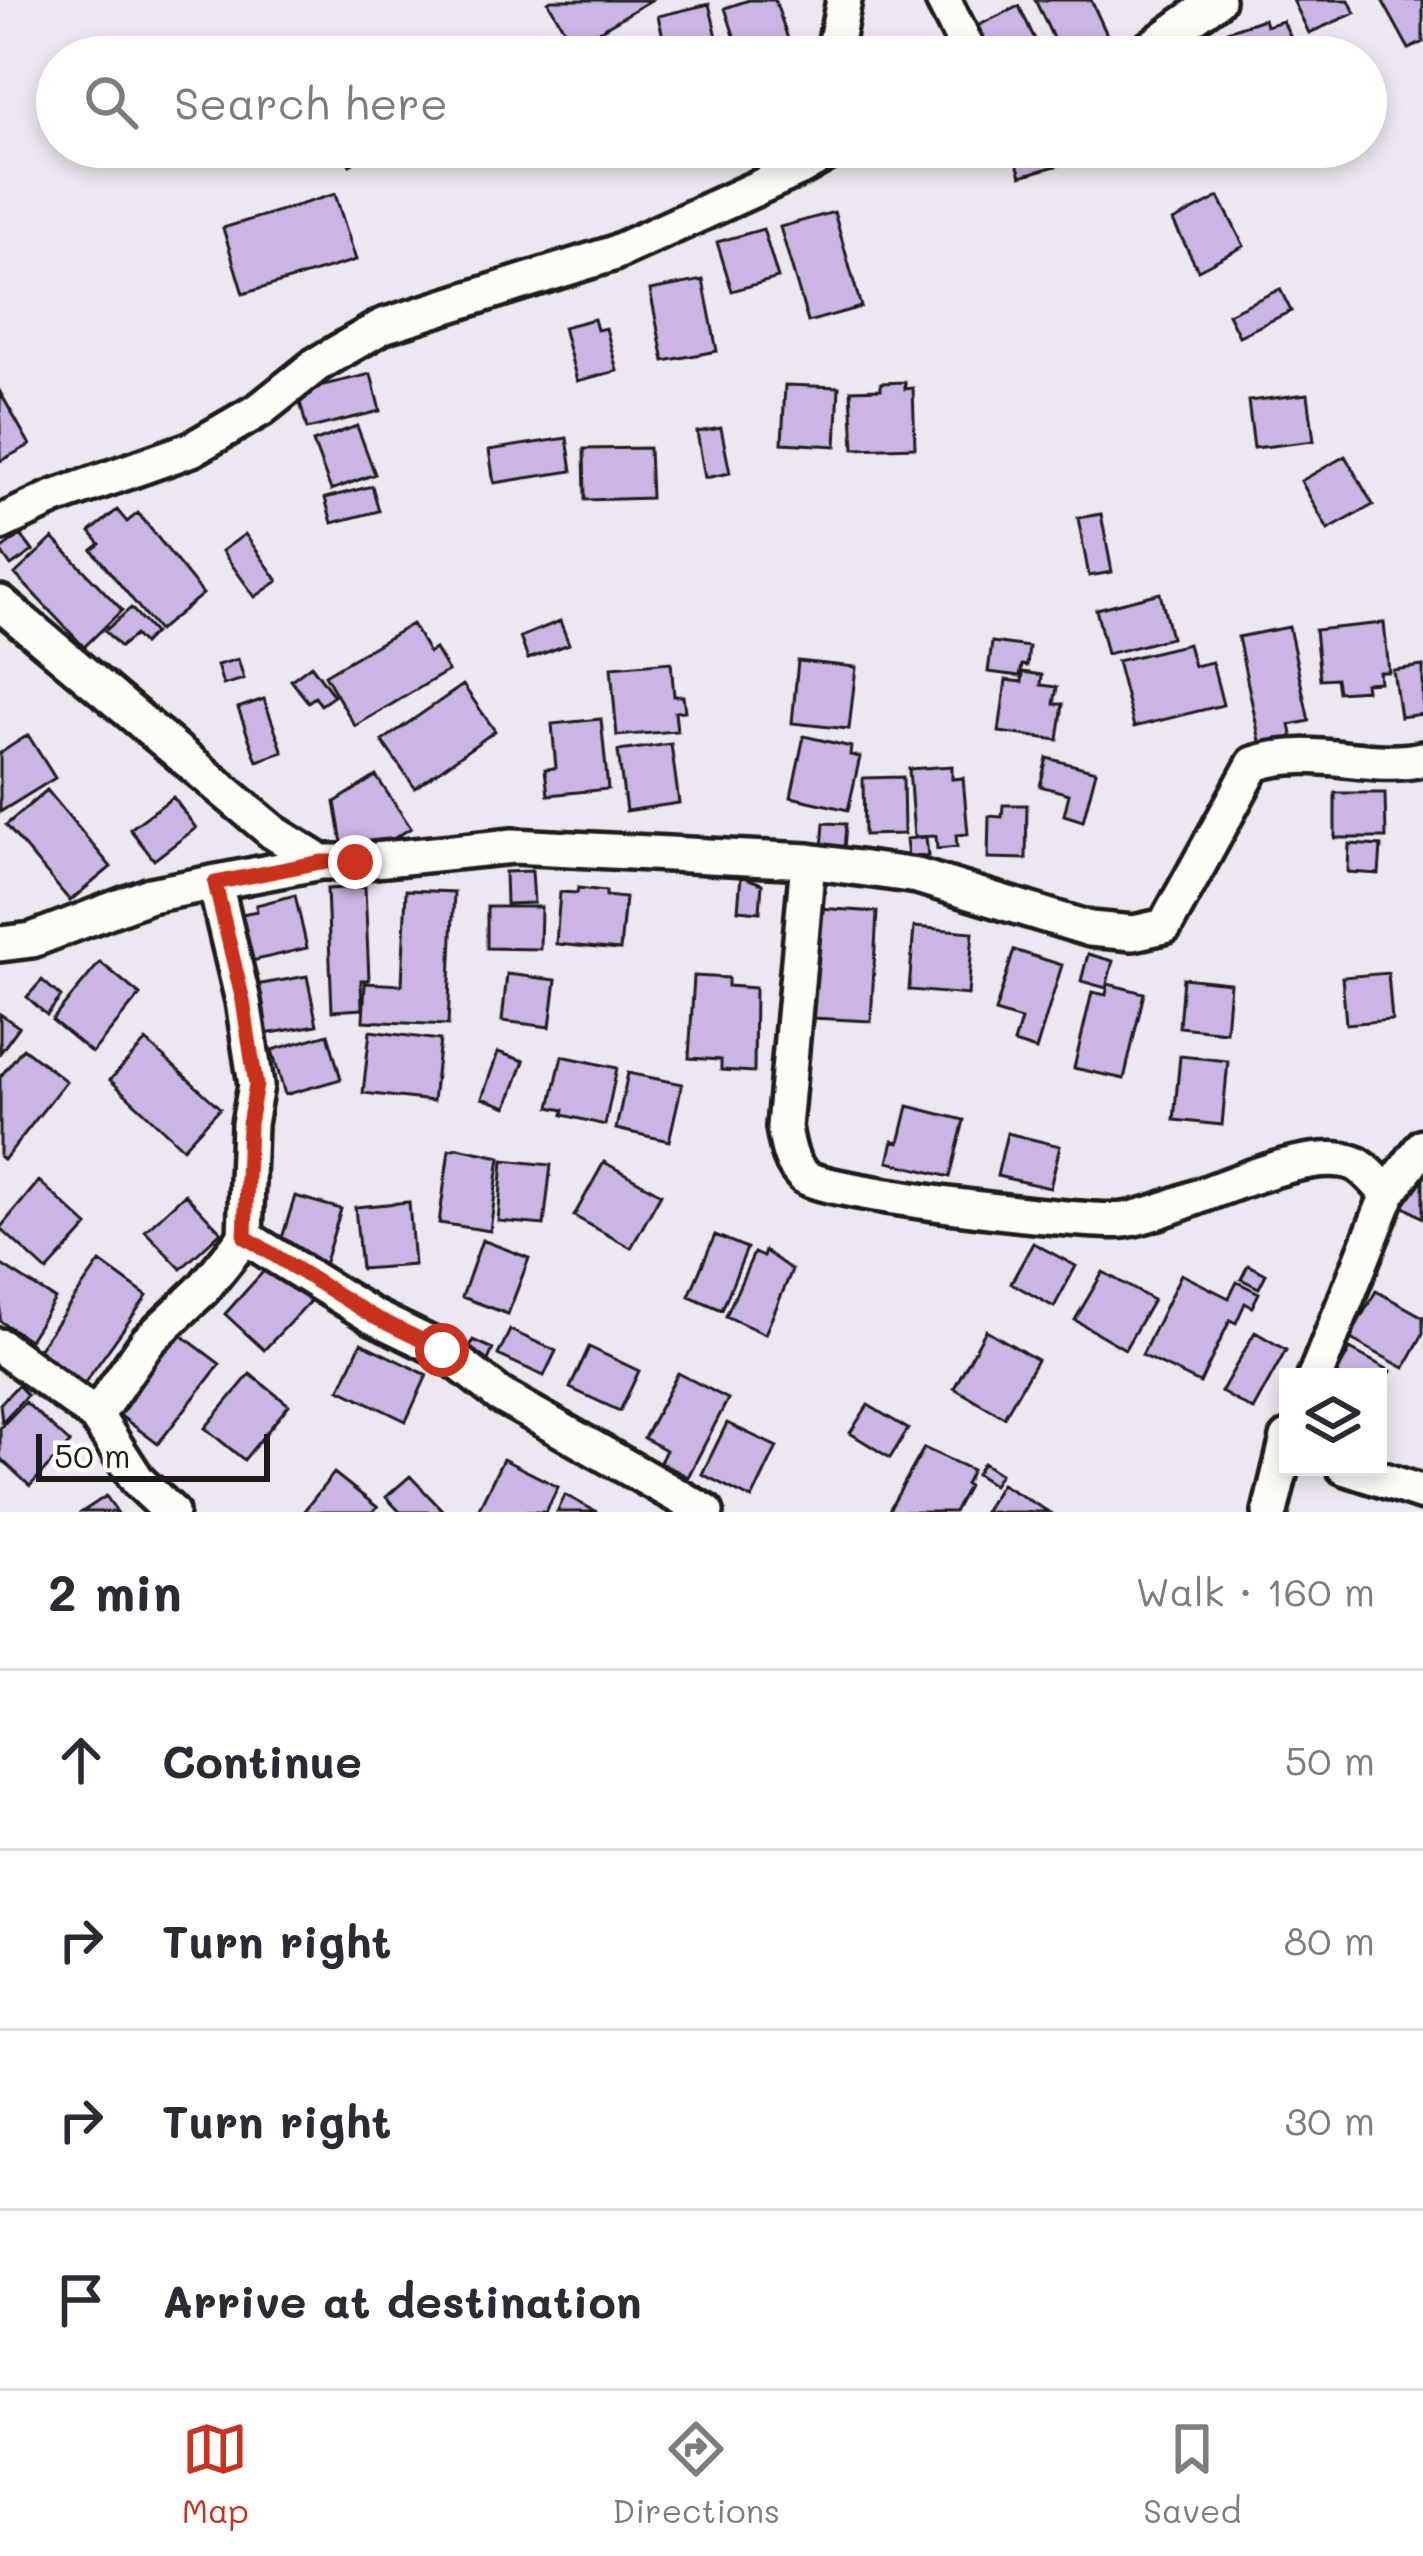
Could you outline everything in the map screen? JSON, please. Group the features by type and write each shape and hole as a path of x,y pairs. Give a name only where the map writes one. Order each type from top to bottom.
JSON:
{"street":[{"path":"837,36 844,0"},
{"path":"944,0 962,36"},
{"path":"1167,36 1217,0"},
{"path":"0,523 52,498 192,449 261,409 316,365 383,326 594,260 787,168"},
{"path":"0,603 273,832 321,862"},
{"path":"0,944 32,940 150,895 321,862 513,846 808,861 917,876 1090,929 1133,933 1165,926 1253,764 1276,756 1321,754 1423,759"},
{"path":"808,861 784,1127 789,1154 806,1178 842,1188 1040,1216 1120,1221 1181,1206 1291,1166 1328,1161 1355,1164 1388,1194"},
{"path":"96,1416 147,1342 203,1289 245,1237 249,1124 256,1085 243,1001 215,883"},
{"path":"1319,1368 1388,1194 1423,1146"},
{"path":"245,1237 372,1316 442,1350 500,1395 706,1512"},
{"path":"0,1346 96,1416 138,1481 171,1512"},
{"path":"1270,1512 1279,1475"},
{"path":"1371,1476 1423,1493"}],"building":[{"path":"651,0 591,36 568,36 548,2"},
{"path":"749,0 775,0 787,36 734,36 725,8"},
{"path":"1035,0 1091,0 1108,36 1052,36"},
{"path":"1293,0 1349,0 1355,13 1309,33"},
{"path":"1382,0 1423,0 1423,42 1409,49"},
{"path":"709,4 717,36 663,36 658,16"},
{"path":"1019,6 1033,36 977,36 973,28"},
{"path":"1264,19 1266,26 1283,21 1290,36 1229,36 1227,31"},
{"path":"1019,168 1049,168 1021,176"},
{"path":"335,194 356,260 243,294 223,228"},
{"path":"1219,197 1244,246 1198,270 1173,221"},
{"path":"834,212 861,307 808,322 780,227"},
{"path":"763,229 778,278 732,291 717,242"},
{"path":"703,280 717,351 664,361 650,290"},
{"path":"1280,289 1291,311 1239,336 1228,314"},
{"path":"594,319 597,330 606,328 617,371 577,381 563,327"},
{"path":"371,374 380,411 307,429 297,391"},
{"path":"905,382 905,389 913,388 915,447 854,449 851,390"},
{"path":"785,385 839,387 836,446 782,443"},
{"path":"0,392 30,445 0,461"},
{"path":"1308,394 1314,441 1254,448 1248,401"},
{"path":"357,426 375,474 331,490 313,442"},
{"path":"721,428 730,473 705,478 697,432"},
{"path":"567,438 572,471 494,483 489,450"},
{"path":"649,448 651,498 585,500 584,449"},
{"path":"1345,456 1373,505 1328,530 1301,481"},
{"path":"372,486 379,511 332,523 325,498"},
{"path":"117,510 127,522 138,513 203,594 158,631 92,550 100,544 90,532"},
{"path":"1101,514 1112,572 1089,576 1078,518"},
{"path":"245,534 278,581 255,597 222,551"},
{"path":"21,535 33,551 11,566 0,550"},
{"path":"53,538 122,610 84,647 15,574"},
{"path":"1160,593 1171,638 1107,654 1096,609"},
{"path":"131,608 154,633 143,644 135,635 120,647 105,631"},
{"path":"560,621 569,644 528,659 520,637"},
{"path":"1384,623 1389,672 1379,672 1380,682 1365,683 1366,690 1338,692 1336,678 1320,679 1315,630"},
{"path":"412,624 429,653 435,649 448,671 355,726 325,675"},
{"path":"1289,627 1309,721 1290,725 1293,739 1261,746 1238,637"},
{"path":"992,642 1029,647 1027,666 1022,665 1020,676 988,672"},
{"path":"1188,644 1194,666 1212,662 1223,705 1134,727 1117,661"},
{"path":"238,659 244,679 223,685 217,665"},
{"path":"798,661 856,667 849,729 792,723"},
{"path":"671,662 674,696 683,696 685,711 675,712 677,731 617,736 611,667"},
{"path":"311,665 334,696 321,705 315,697 308,702 291,680"},
{"path":"1423,666 1423,714 1400,717 1393,670"},
{"path":"1023,672 1042,675 1041,685 1057,687 1054,704 1063,704 1058,740 999,732 1006,680 1022,682"},
{"path":"463,685 495,731 415,788 382,741"},
{"path":"264,699 283,752 257,761 238,708"},
{"path":"601,719 608,789 548,795 545,769 556,768 552,724"},
{"path":"28,735 55,778 0,812 0,753"},
{"path":"804,736 851,747 850,755 860,757 848,810 791,797"},
{"path":"671,744 679,803 626,811 618,751"},
{"path":"1047,758 1096,771 1083,821 1064,815 1069,794 1040,786"},
{"path":"952,766 952,779 963,778 968,834 956,835 957,847 937,849 936,836 914,837 909,769"},
{"path":"376,776 411,828 388,842 342,843 335,802"},
{"path":"903,777 904,834 864,835 863,778"},
{"path":"47,790 111,867 70,901 6,825"},
{"path":"1335,793 1385,793 1386,838 1335,838"},
{"path":"173,797 196,828 154,860 130,829"},
{"path":"1003,805 1027,805 1026,859 988,858 989,816 1002,817"},
{"path":"824,823 846,824 844,850 822,849"},
{"path":"926,837 928,856 908,858 906,839"},
{"path":"1349,844 1381,846 1379,874 1348,872"},
{"path":"532,871 534,903 506,904 505,872"},
{"path":"741,876 762,884 760,912 738,910"},
{"path":"365,887 369,980 361,980 362,1009 332,1011 327,889"},
{"path":"578,888 625,898 620,950 556,944 560,892 577,893"},
{"path":"406,890 454,892 448,1025 363,1021 365,983 402,985"},
{"path":"295,895 307,948 248,962 237,915"},
{"path":"487,907 541,907 540,949 487,948"},
{"path":"818,908 877,912 871,1021 812,1018"},
{"path":"914,927 973,932 968,995 909,990"},
{"path":"1014,950 1062,965 1036,1050 1014,1043 1021,1020 995,1012"},
{"path":"1088,954 1113,961 1106,988 1081,981"},
{"path":"100,962 140,995 92,1053 52,1020"},
{"path":"1388,973 1392,1020 1346,1024 1342,977"},
{"path":"507,974 556,980 550,1027 502,1021"},
{"path":"307,976 317,1025 265,1034 256,985"},
{"path":"694,976 728,978 728,986 755,988 754,1072 721,1070 721,1060 689,1058"},
{"path":"1183,978 1230,983 1226,1032 1179,1027"},
{"path":"42,980 61,997 47,1015 27,997"},
{"path":"1108,984 1144,993 1124,1079 1074,1068 1092,992 1106,995"},
{"path":"0,1014 19,1027 0,1053"},
{"path":"370,1031 440,1040 433,1101 363,1093"},
{"path":"328,1034 341,1079 285,1095 272,1050"},
{"path":"146,1041 220,1108 183,1148 110,1080"},
{"path":"23,1048 66,1081 4,1160 0,1157 0,1077"},
{"path":"498,1052 524,1061 507,1107 482,1098"},
{"path":"562,1056 617,1068 605,1125 550,1107"},
{"path":"1180,1056 1228,1061 1222,1125 1174,1120"},
{"path":"628,1073 682,1084 669,1141 616,1129"},
{"path":"908,1106 964,1120 950,1177 888,1162 893,1141 899,1143"},
{"path":"1007,1133 1060,1146 1050,1188 997,1176"},
{"path":"449,1150 500,1157 490,1231 439,1223"},
{"path":"503,1160 551,1165 544,1225 498,1221"},
{"path":"604,1162 661,1194 631,1248 574,1216"},
{"path":"1423,1175 1423,1218 1403,1206"},
{"path":"39,1181 88,1226 47,1271 0,1228"},
{"path":"185,1194 221,1232 181,1269 145,1231"},
{"path":"295,1196 341,1209 324,1265 278,1251"},
{"path":"409,1202 414,1265 361,1269 355,1207"},
{"path":"715,1235 747,1248 722,1310 689,1296"},
{"path":"482,1240 529,1258 508,1314 462,1297"},
{"path":"1033,1243 1076,1266 1054,1307 1011,1283"},
{"path":"765,1251 792,1270 765,1334 726,1316 754,1253 763,1257"},
{"path":"100,1262 147,1296 81,1388 34,1355"},
{"path":"272,1262 312,1299 264,1350 225,1314"},
{"path":"0,1264 55,1299 29,1340 0,1321"},
{"path":"1248,1265 1266,1274 1259,1288 1241,1279"},
{"path":"1103,1272 1153,1300 1125,1349 1075,1320"},
{"path":"1181,1274 1229,1298 1237,1282 1259,1293 1252,1307 1245,1303 1236,1323 1230,1320 1200,1383 1142,1355"},
{"path":"1376,1291 1423,1317 1423,1334 1404,1368 1349,1338"},
{"path":"510,1330 556,1351 544,1376 498,1355"},
{"path":"986,1330 1037,1360 1004,1417 954,1388"},
{"path":"176,1331 220,1364 158,1444 114,1411"},
{"path":"1255,1332 1286,1350 1253,1410 1221,1392"},
{"path":"473,1340 493,1349 485,1367 465,1358"},
{"path":"361,1343 427,1375 406,1421 340,1389"},
{"path":"589,1347 639,1371 620,1411 570,1388"},
{"path":"1350,1349 1385,1368 1340,1368"},
{"path":"678,1373 728,1399 688,1477 660,1462 666,1450 644,1438"},
{"path":"250,1374 289,1405 244,1460 205,1428"},
{"path":"18,1385 27,1395 2,1422 0,1404"},
{"path":"25,1402 70,1443 30,1486 0,1458 0,1428"},
{"path":"868,1405 908,1429 890,1458 850,1433"},
{"path":"727,1423 777,1447 752,1499 702,1474"},
{"path":"924,1448 972,1470 954,1512 888,1512"},
{"path":"503,1459 558,1487 546,1512 477,1512"},
{"path":"983,1463 1000,1474 993,1485 976,1474"},
{"path":"334,1473 377,1507 372,1512 303,1512"},
{"path":"410,1476 444,1512 400,1512 386,1497"},
{"path":"1001,1484 1049,1512 984,1512"},
{"path":"565,1495 597,1512 557,1512"},
{"path":"106,1496 117,1512 82,1512"}],"route":[{"path":"355,862 321,862 215,883 243,1001 256,1085 249,1124 245,1237 372,1316 442,1350"}]}
